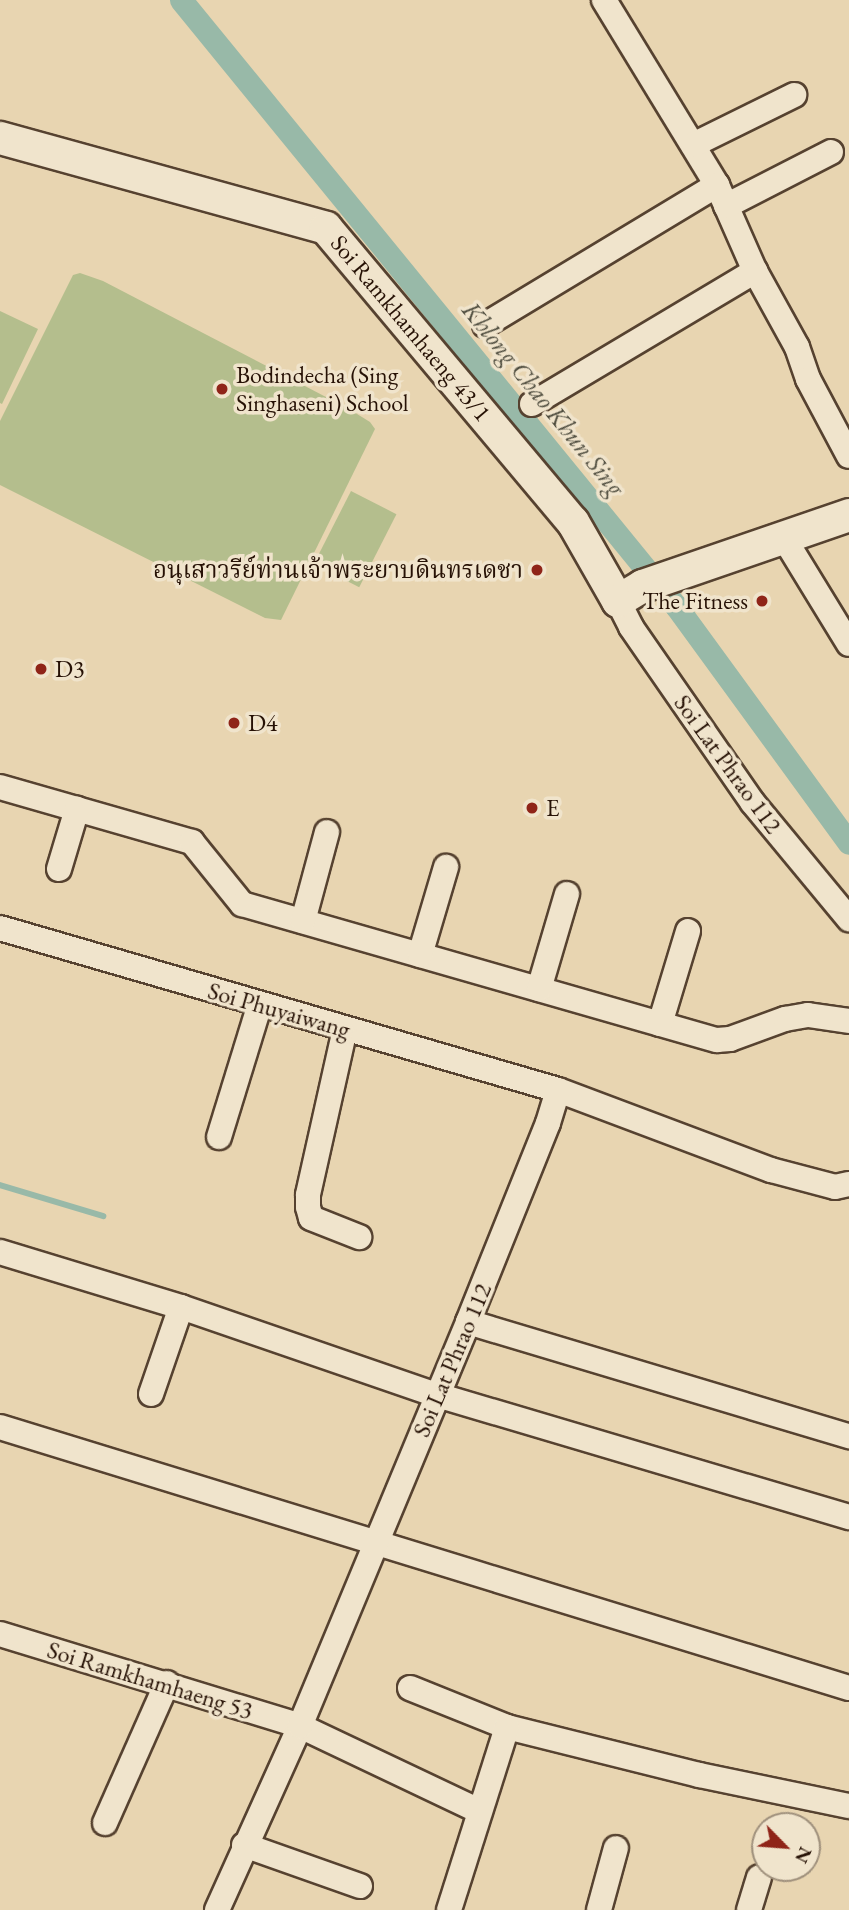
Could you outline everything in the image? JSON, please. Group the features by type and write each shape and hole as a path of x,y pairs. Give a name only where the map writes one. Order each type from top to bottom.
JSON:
{"street":[{"path":"604,0 694,145 722,196 755,271 797,347 808,379 849,456"},
{"path":"694,145 794,95"},
{"name":"Soi Ramkhamhaeng 43/1","path":"0,138 315,222 326,228 631,593"},
{"path":"485,325 722,196 831,152"},
{"path":"532,404 755,271"},
{"path":"631,593 849,515"},
{"path":"784,538 849,644"},
{"name":"Soi Lat Phrao 112","path":"631,593 631,627 753,803 849,919"},
{"path":"0,786 192,842 242,904 717,1040 730,1039 785,1018 808,1015 849,1021"},
{"path":"59,869 77,808"},
{"path":"303,921 327,832"},
{"path":"420,954 446,867"},
{"path":"539,989 567,894"},
{"name":"Soi Phuyaiwang","path":"0,928 558,1090"},
{"path":"660,1024 688,931"},
{"path":"219,1137 261,1004"},
{"path":"345,1029 308,1195 308,1208 311,1218 359,1237"},
{"path":"558,1090 771,1170 835,1187 849,1184"},
{"name":"Soi Lat Phrao 112","path":"217,1910 244,1844 300,1726 468,1322 548,1124 558,1090"},
{"path":"0,1252 181,1307 437,1395 849,1517"},
{"path":"151,1394 181,1307"},
{"path":"468,1322 849,1436"},
{"path":"0,1427 849,1688"},
{"name":"Soi Ramkhamhaeng 53","path":"0,1634 300,1726 480,1811"},
{"path":"105,1823 167,1684"},
{"path":"410,1688 507,1727 699,1776 849,1806"},
{"path":"449,1910 507,1727"},
{"path":"244,1844 360,1886"},
{"path":"598,1910 617,1848"},
{"path":"749,1910 758,1882"}],"green space":[{"path":"80,273 103,281 349,409 370,422 375,429 281,620 265,618 0,485 0,421 73,275"},
{"path":"0,311 38,329 2,404 0,403"},
{"path":"351,491 396,514 359,587 314,564"}],"waterway":[{"name":"Khlong Chao Khun Sing","path":"181,0 676,606 849,843"},
{"path":"0,1185 103,1216"}],"place":[{"name":"Bodindecha (Sing Singhaseni) School","path":"222,389"},
{"name":"อนุเสาวรีย์ท่านเจ้าพระยาบดินทรเดชา","path":"537,570"},
{"name":"The Fitness","path":"762,601"},
{"name":"D3","path":"41,669"},
{"name":"D4","path":"234,723"},
{"name":"E","path":"532,808"}]}
